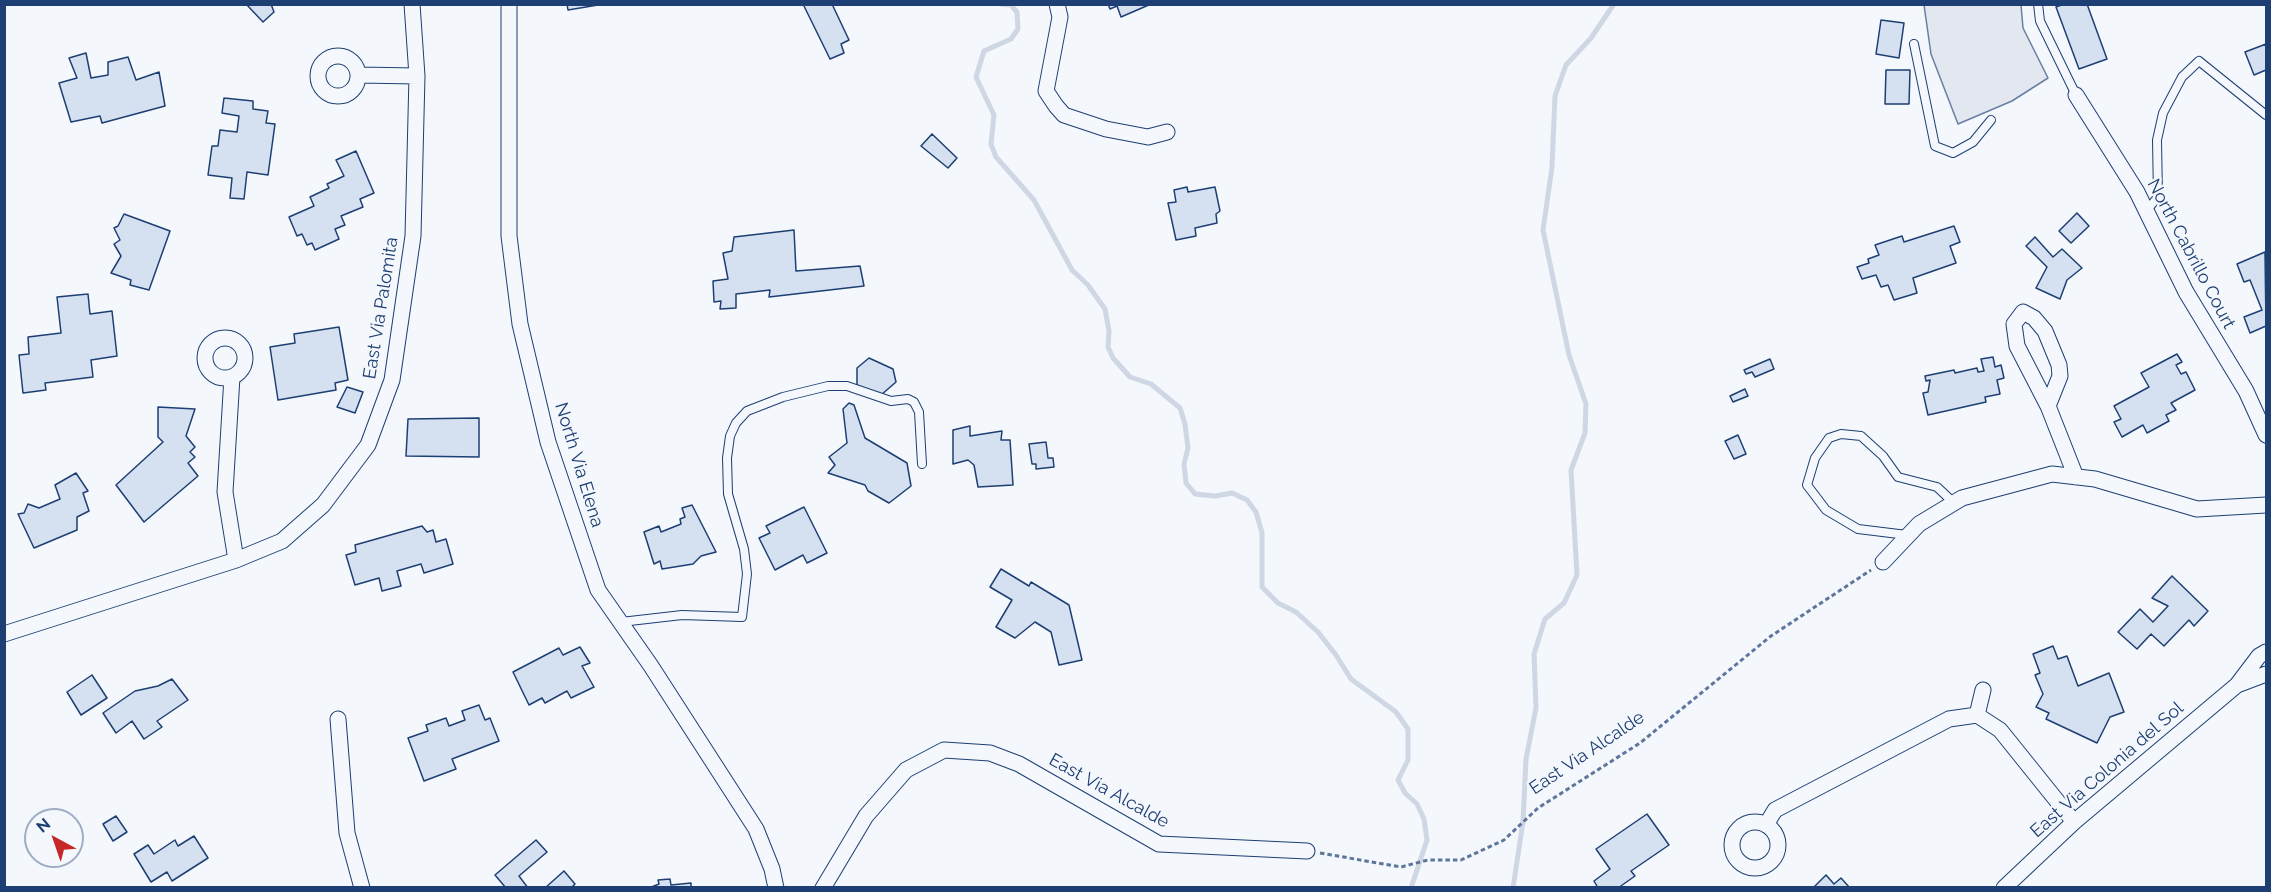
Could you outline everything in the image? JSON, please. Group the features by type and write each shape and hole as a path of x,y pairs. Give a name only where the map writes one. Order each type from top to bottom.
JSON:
{"street":[{"name":"East Via Palomita","path":"4,634 236,560 282,541 323,505 368,445 392,380 413,236 417,76 412,4"},
{"name":"North Via Elena","path":"509,4 509,236 519,324 549,442 598,590 756,829 772,869 776,888"},
{"path":"1057,4 1060,17 1046,91 1056,106 1064,115 1106,129 1148,137 1167,132"},
{"path":"358,75 417,76"},
{"name":"North Cabrillo Court","path":"2076,95 2146,211 2186,292 2246,391 2266,435"},
{"path":"2048,406 2060,376 2059,365 2045,331 2034,318 2023,312 2014,324 2013,332 2017,346 2048,406 2076,477"},
{"path":"232,377 225,492 236,560"},
{"path":"1883,562 1919,524 1962,498 2052,474 2095,479 2197,509 2266,505"},
{"name":"East Via Colonia del Sol","path":"2004,888 2074,822 2237,685 2259,656 2266,652"},
{"name":"East Via Colonia del Sol","path":"2237,685 2266,674"},
{"path":"1977,715 1983,690"},
{"path":"1766,825 1775,810 1949,719 1977,715 2000,730 2074,822"},
{"path":"338,719 347,833 362,888"},
{"name":"East Via Alcalde","path":"823,888 866,816 906,770 944,750 990,753 1019,764 1159,844 1307,851"}],"lane":[{"path":"2038,4 2040,21 2076,95"},
{"path":"1914,44 1935,146 1953,153 1973,142 1991,120"},
{"path":"2146,211 2158,197 2157,140 2163,113 2182,77 2199,61 2266,115"},
{"path":"621,622 682,615 742,617 747,574 744,549 728,494 728,458 730,436 736,423 747,411 783,398 828,386 847,387 891,401 908,399 914,402 919,412 921,464"},
{"path":"1908,535 1858,529 1826,510 1807,484 1815,459 1829,438 1841,434 1861,436 1883,456 1898,477 1937,488 1954,503"}],"path":[{"name":"East Via Alcalde","path":"1307,851 1401,867 1428,860 1461,860 1503,840 1538,808 1640,743 1771,636 1883,562"}],"shaded area":[{"path":"1924,5 2021,5 2023,28 2048,78 2012,101 1958,124 1931,54"}],"building":[{"path":"246,4 271,4 274,12 263,22"},
{"path":"567,4 604,4 568,10"},
{"path":"803,4 832,4 849,40 841,44 844,53 830,59"},
{"path":"1108,4 1151,4 1121,17 1117,6 1110,9"},
{"path":"2064,4 2087,4 2107,59 2079,69 2056,7"},
{"path":"1881,20 1904,23 1899,58 1876,54"},
{"path":"2266,44 2266,70 2254,75 2245,52"},
{"path":"86,53 91,78 108,75 108,62 128,57 136,80 159,72 165,106 102,123 100,116 71,122 59,83 77,78 69,58"},
{"path":"1886,70 1910,70 1909,104 1885,104"},
{"path":"224,98 253,101 253,109 268,111 266,123 275,124 268,175 247,172 244,199 230,198 232,178 208,175 212,146 218,146 220,130 237,132 239,116 222,113"},
{"path":"932,134 957,158 948,168 921,146"},
{"path":"356,151 374,193 360,199 363,207 341,216 345,225 335,229 339,239 315,250 312,243 307,245 302,234 297,236 289,217 314,206 310,197 329,188 327,184 344,176 336,160"},
{"path":"1187,187 1188,192 1215,187 1220,211 1216,214 1217,223 1195,228 1196,236 1176,240 1168,203 1176,202 1174,190"},
{"path":"2077,213 2089,226 2071,243 2059,231"},
{"path":"124,214 170,231 149,290 130,285 131,280 111,273 121,256 114,244 120,240 114,228 118,226"},
{"path":"1954,226 1960,242 1950,246 1956,263 1913,278 1917,293 1894,300 1888,285 1881,287 1876,275 1862,279 1857,267 1869,263 1868,259 1879,255 1875,245 1902,236 1904,242"},
{"path":"794,230 796,271 860,266 864,286 769,297 770,290 736,294 736,308 720,309 721,301 714,302 713,281 728,279 723,253 732,251 734,237"},
{"path":"2035,237 2053,257 2062,249 2082,268 2067,280 2060,299 2036,288 2047,267 2026,246"},
{"path":"2265,252 2266,326 2250,333 2244,317 2262,310 2250,280 2244,282 2237,264"},
{"path":"88,294 90,314 112,311 117,356 91,360 93,377 45,383 46,390 23,393 19,355 29,354 28,337 61,333 57,297"},
{"path":"339,327 348,380 335,383 336,390 278,400 270,347 295,343 294,334"},
{"path":"2177,354 2182,362 2176,365 2181,374 2186,372 2195,390 2171,403 2176,410 2166,415 2169,421 2147,433 2143,425 2122,437 2114,422 2121,419 2114,406 2149,387 2141,373"},
{"path":"1993,357 1995,367 2001,365 2004,378 1997,380 2000,394 1985,397 1986,402 1928,415 1923,393 1928,392 1930,380 1926,381 1925,376 1977,368 1978,372 1984,371 1981,359"},
{"path":"869,358 893,369 896,382 881,395 857,385 857,368"},
{"path":"1770,359 1774,369 1755,377 1752,372 1746,374 1744,370"},
{"path":"347,387 363,392 355,413 337,407"},
{"path":"1745,389 1748,396 1733,402 1730,396"},
{"path":"849,403 854,405 865,438 907,463 911,486 889,503 868,491 865,485 828,473 835,465 829,457 847,443 843,409"},
{"path":"158,407 195,409 186,436 195,447 190,452 195,457 188,463 198,476 144,522 116,485 163,442 158,437"},
{"path":"479,418 479,457 406,456 408,419"},
{"path":"970,426 970,436 1002,431 1001,440 1010,440 1013,485 978,487 974,465 968,460 953,464 953,430"},
{"path":"1738,435 1746,454 1734,459 1725,441"},
{"path":"1046,442 1048,458 1053,458 1054,467 1036,469 1036,464 1032,464 1029,444"},
{"path":"76,473 88,491 83,493 89,511 77,517 77,530 34,548 18,514 24,513 28,504 39,508 60,499 55,485"},
{"path":"692,505 716,552 701,556 693,564 662,569 660,561 654,564 644,532 659,526 661,532 681,524 680,519 685,517 682,508"},
{"path":"804,507 827,553 807,563 803,555 775,570 759,538 770,533 766,526"},
{"path":"422,526 427,532 433,530 436,542 446,539 453,564 424,573 421,564 397,571 401,586 382,591 379,578 355,585 346,555 356,552 355,545"},
{"path":"1001,569 1029,586 1031,582 1069,605 1082,660 1059,665 1051,632 1035,622 1015,638 996,627 1012,600 990,587"},
{"path":"2172,576 2208,611 2194,626 2189,620 2164,646 2151,634 2137,649 2118,632 2140,609 2153,622 2168,606 2152,598"},
{"path":"2053,646 2058,659 2067,656 2078,686 2109,673 2124,712 2110,717 2097,743 2046,719 2049,713 2036,707 2043,694 2035,675 2040,673 2033,654"},
{"path":"580,647 590,663 582,666 594,687 571,698 567,691 545,703 542,698 529,705 513,672 559,648 563,655"},
{"path":"92,675 107,698 81,715 67,692"},
{"path":"172,679 188,700 157,721 162,727 144,739 132,721 116,733 103,713 135,691 158,686"},
{"path":"479,705 485,720 490,718 499,741 452,759 456,769 424,781 408,738 428,731 426,725 446,718 449,726 465,720 462,711"},
{"path":"1647,814 1669,845 1631,871 1635,876 1618,888 1598,888 1594,881 1610,869 1596,849"},
{"path":"116,816 127,832 113,841 103,824"},
{"path":"194,836 208,858 172,881 167,872 151,882 134,854 148,845 154,854 175,840 178,846"},
{"path":"536,840 547,852 519,876 528,888 506,888 495,875"},
{"path":"564,871 575,884 571,888 545,888"},
{"path":"1826,875 1834,884 1841,878 1850,888 1813,888"},
{"path":"670,879 671,885 691,883 691,888 649,888 659,884 658,880"}],"waterway":[{"path":"1001,4 1011,5 1017,12 1018,29 1011,39 984,51 976,77 994,115 991,144 996,157 1034,200 1072,270 1088,285 1105,309 1109,331 1108,347 1113,358 1130,377 1151,384 1180,408 1188,448 1184,464 1186,483 1195,494 1215,496 1232,493 1247,500 1256,512 1262,533 1262,587 1278,603 1296,612 1318,632 1351,679 1396,712 1408,729 1408,760 1398,780 1405,793 1417,804 1424,819 1427,840 1411,888"},
{"path":"1513,888 1523,822 1526,759 1536,708 1534,654 1545,619 1564,603 1577,575 1571,470 1585,433 1586,404 1569,355 1543,230 1552,167 1555,96 1566,65 1591,38 1614,4"}]}
